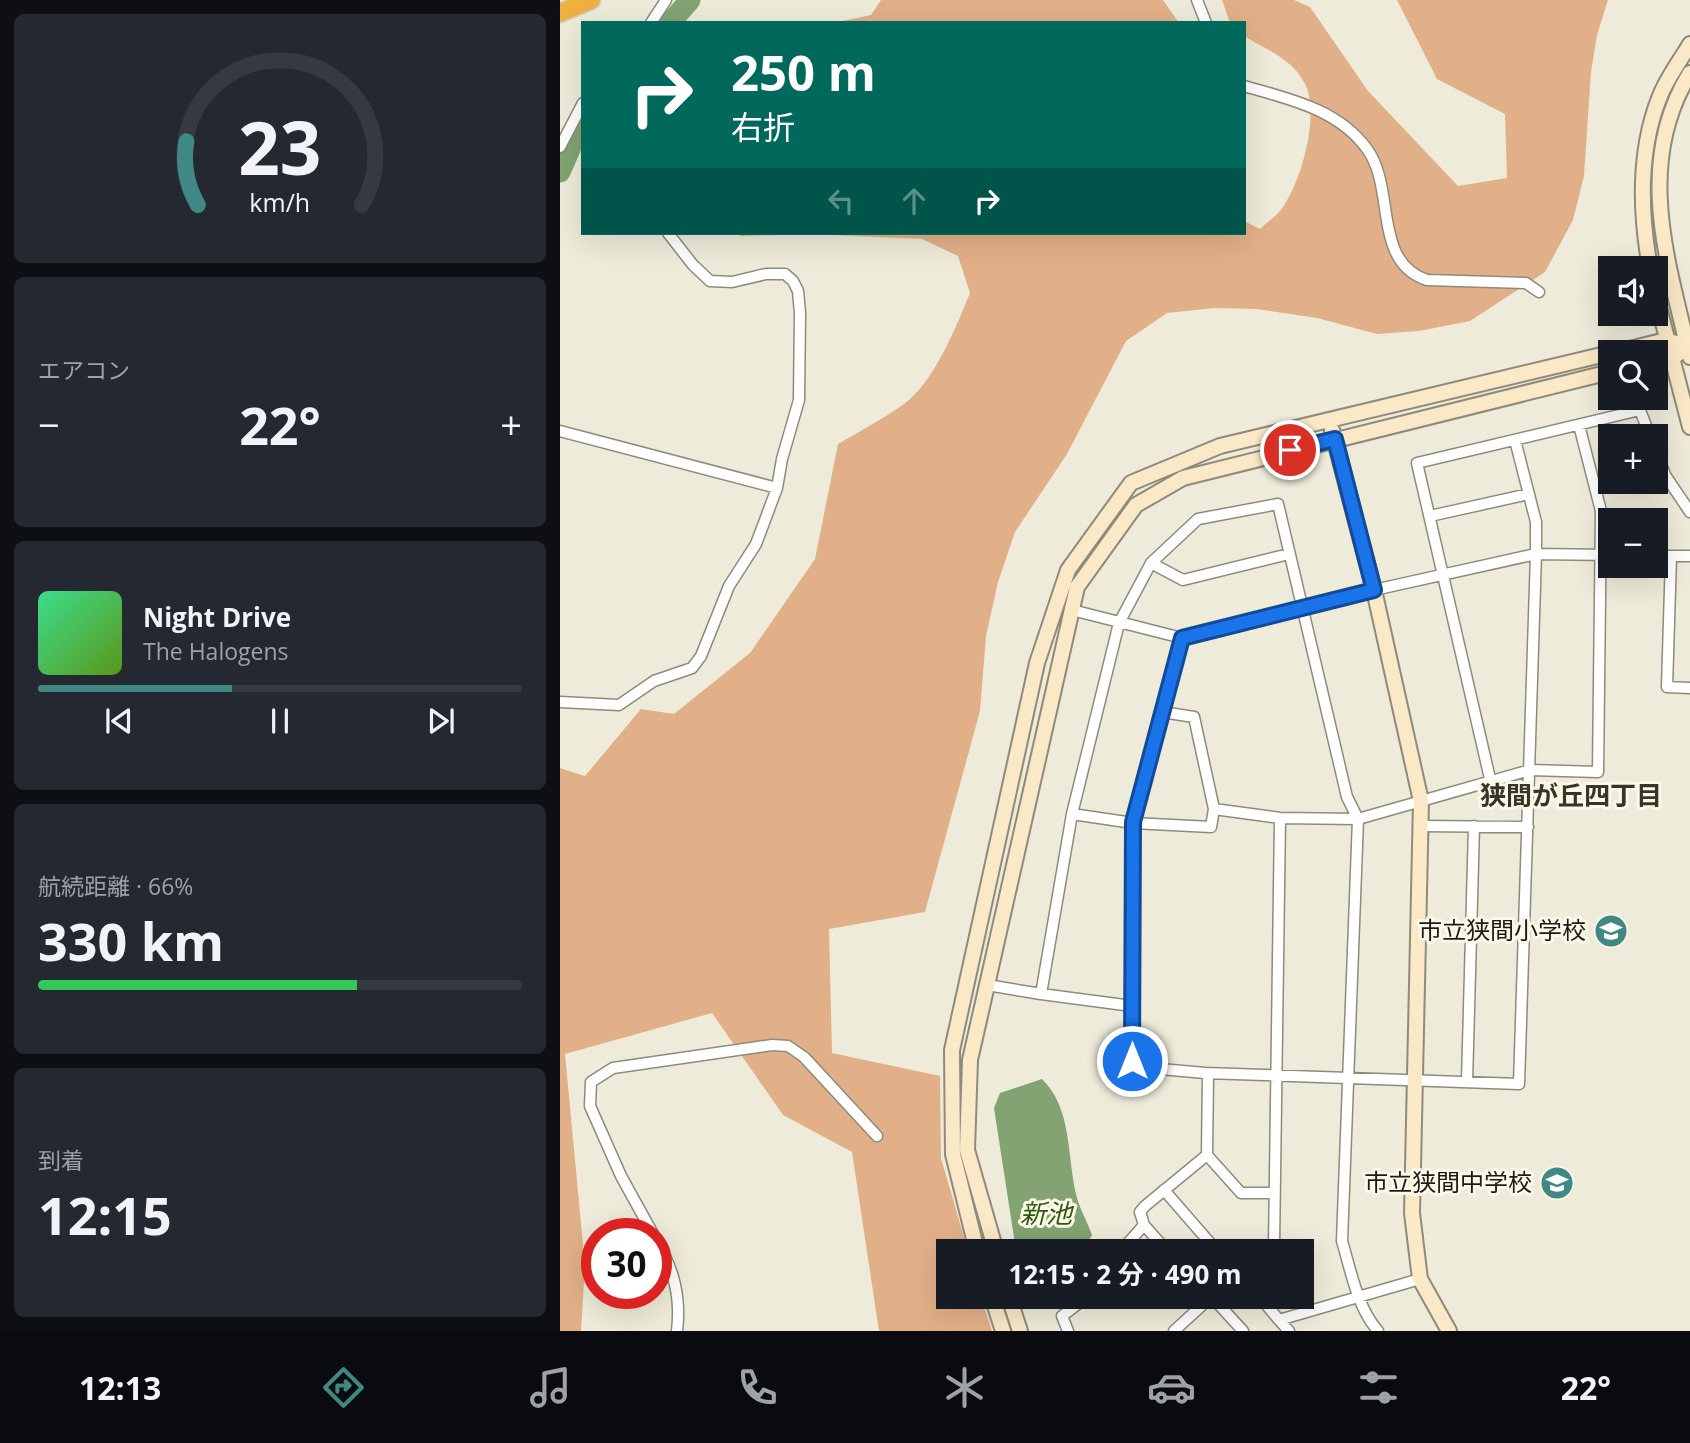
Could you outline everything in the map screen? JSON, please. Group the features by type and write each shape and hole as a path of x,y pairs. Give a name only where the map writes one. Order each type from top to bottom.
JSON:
{"highway":[{"path":"560,13 591,0"}],"street":[{"path":"652,21 666,0"},
{"path":"1197,0 1205,21"},
{"path":"1648,256 1641,219 1646,145 1660,95 1690,44"},
{"path":"1689,350 1660,231 1659,176 1674,100 1690,73"},
{"path":"1246,87 1326,112 1367,148 1381,184 1391,239 1401,264 1413,276 1427,280 1526,283 1539,292"},
{"path":"560,147 581,107"},
{"path":"560,702 620,705 654,681 692,668 701,656 729,586 757,544 777,488 799,400 798,291 785,274 765,274 732,282 710,281 692,265 670,235"},
{"path":"1663,326 1666,340"},
{"path":"1668,341 1689,350"},
{"path":"1668,348 1690,427"},
{"path":"1668,361 1689,350"},
{"path":"974,1239 954,1154 952,1050 1037,663 1068,570 1131,483 1220,446 1330,422 1598,356"},
{"path":"993,1239 967,1150 970,1060 1077,587 1136,505 1183,478 1598,375"},
{"path":"1491,783 1417,463 1640,410 1645,424"},
{"path":"1330,422 1374,590 1421,801 1412,1213 1420,1279 1448,1331"},
{"path":"1579,425 1600,508"},
{"path":"560,431 777,488"},
{"path":"1182,638 1133,822 1132,1061 1138,1067 1208,1073 1520,1084 1536,522 1516,440"},
{"path":"1668,479 1690,512"},
{"path":"1430,516 1529,494"},
{"path":"1041,995 1072,814 1119,623 1151,563 1198,519 1278,504 1347,797 1358,819 1342,1241 1368,1320 1378,1331"},
{"path":"1151,563 1183,580 1289,554"},
{"path":"1072,610 1182,638 1374,590 1536,554 1598,555"},
{"path":"1690,556 1671,556 1667,687 1690,688"},
{"path":"1214,809 1280,818 1358,819 1530,770 1598,772 1605,578"},
{"path":"1072,814 1211,828 1214,809 1194,717 1162,712"},
{"path":"1274,1239 1280,818"},
{"path":"1421,827 1528,827"},
{"path":"1467,1082 1474,827"},
{"path":"987,985 1041,995 1132,1006"},
{"path":"644,1218 621,1176 590,1106 591,1082 613,1068 772,1045 788,1046 804,1057 877,1136"},
{"path":"1208,1073 1208,1156 1241,1193 1275,1193"},
{"path":"1157,1239 1144,1224 1140,1212 1208,1156"},
{"path":"1164,1190 1207,1239"},
{"path":"1131,1239 1144,1224"},
{"path":"672,1272 678,1297 677,1331"},
{"path":"1279,1320 1420,1279"},
{"path":"996,1309 1003,1331"},
{"path":"1013,1309 1020,1331"},
{"path":"1068,1331 1062,1316 1071,1309"},
{"path":"1174,1331 1199,1309"},
{"path":"1223,1309 1242,1331"},
{"path":"1270,1309 1289,1331"}],"shaded area":[{"path":"881,0 1163,0 1178,21 842,21 871,15"},
{"path":"1222,0 1294,0 1310,7 1368,91 1458,186 1507,178 1505,114 1437,79 1397,0 1608,0 1597,35 1591,72 1584,176 1573,220 1545,272 1470,321 1419,331 1377,334 1317,318 1257,309 1214,308 1167,313 1126,341 1067,454 1015,532 998,582 986,636 980,711 925,912 829,929 832,1053 940,1076 941,1158 965,1239 936,1239 936,1309 985,1309 992,1331 879,1331 852,1152 783,1115 712,1013 565,1054 581,1224 582,1309 581,1331 560,1331 560,768 585,776 641,709 674,714 750,653 815,559 838,444 888,415 915,394 943,353 970,293 958,256 922,239 833,235 1246,235 1246,222 1260,229 1281,210 1297,180 1307,145 1311,110 1309,95 1299,74 1277,55 1246,37 1246,21 1229,21"}],"water":[{"name":"新池","path":"1042,1079 1052,1091 1064,1118 1076,1194 1092,1235 1090,1239 1014,1239 994,1108 1000,1093"}],"waterway":[{"path":"672,21 690,0"},
{"path":"560,172 581,124"}],"place":[{"name":"市立狭間小学校","path":"1611,931"},
{"name":"市立狭間中学校","path":"1557,1183"}],"district":[{"name":"狭間が丘四丁目","path":"1571,796"}],"route":[{"path":"1132,1061 1133,822 1182,638 1374,590 1335,439 1290,450"}]}
